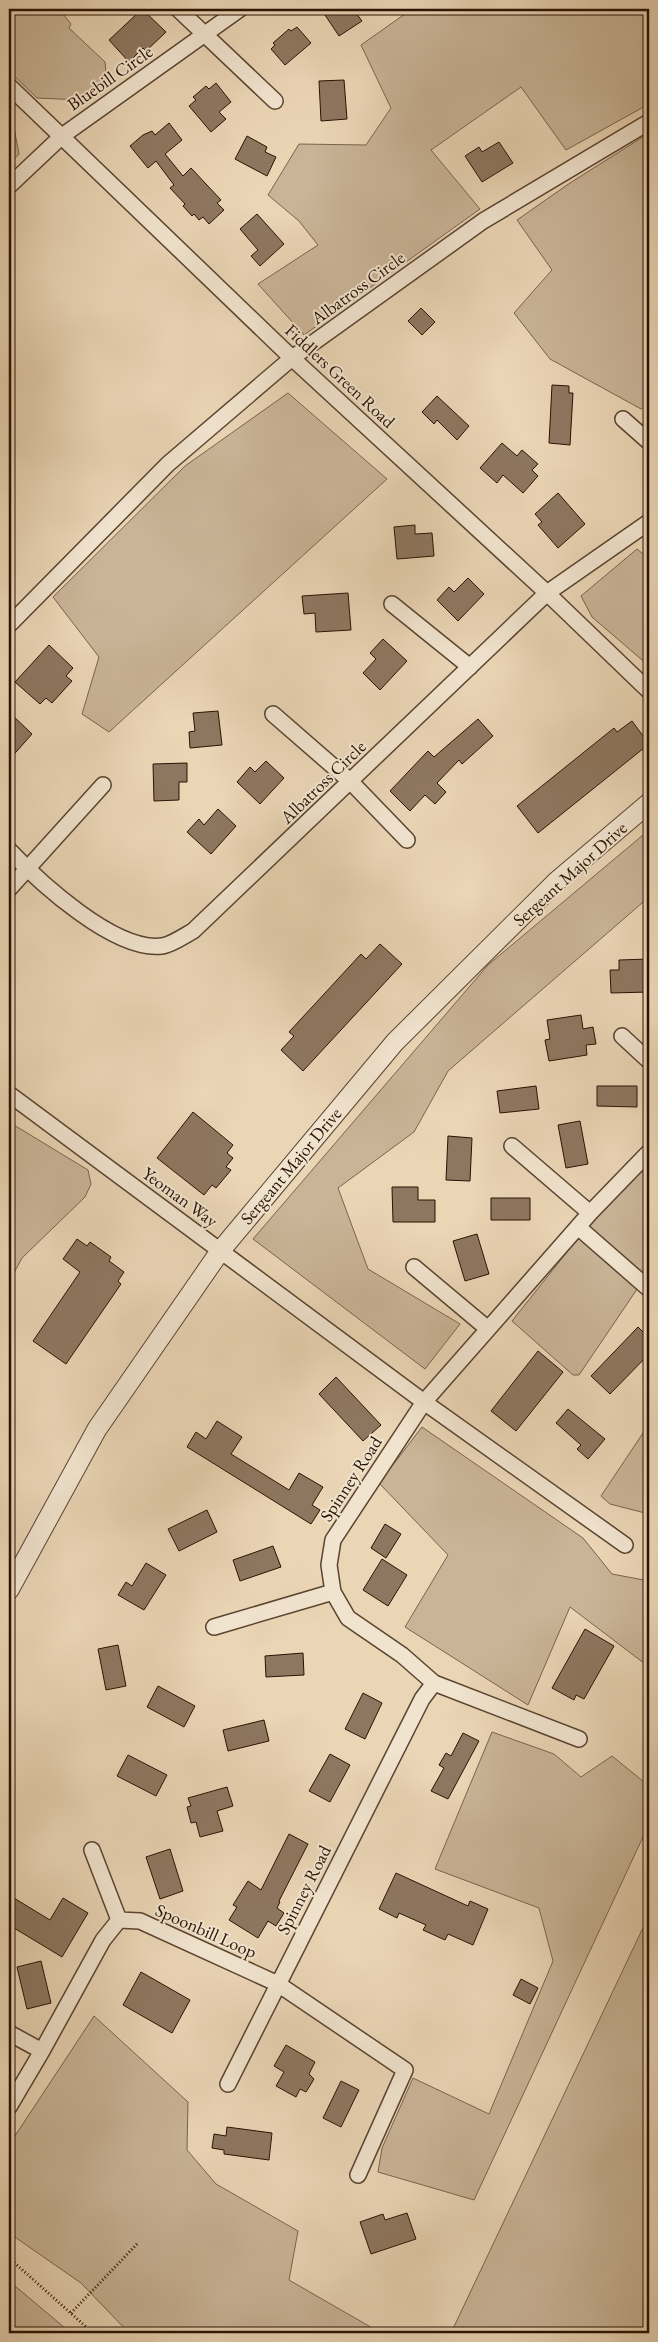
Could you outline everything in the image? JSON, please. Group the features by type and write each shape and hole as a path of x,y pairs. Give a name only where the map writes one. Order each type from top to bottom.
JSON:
{"street":[{"path":"178,9 275,101"},
{"name":"Bluebill Circle","path":"9,186 62,136 240,9"},
{"name":"Fiddlers Green Road","path":"9,86 292,358 547,593 649,691"},
{"name":"Albatross Circle","path":"9,624 168,464 292,358 483,221 649,122"},
{"path":"623,419 649,442"},
{"name":"Albatross Circle","path":"9,850 26,868 91,922 126,942 162,946 193,932 547,593 649,522"},
{"path":"392,604 470,667"},
{"path":"273,714 350,781 407,840"},
{"path":"9,889 103,785"},
{"name":"Sergeant Major Drive","path":"9,1590 14,1566 97,1429 220,1250 395,1042 557,881 649,803"},
{"path":"622,1036 649,1061"},
{"name":"Yeoman Way","path":"9,1094 424,1402 625,1545"},
{"path":"512,1146 590,1214"},
{"name":"Spinney Road","path":"228,2084 422,1699 434,1683 402,1656 348,1618 333,1592 329,1565 333,1540 424,1402 578,1227 649,1152"},
{"path":"578,1227 649,1289"},
{"path":"414,1267 488,1329"},
{"path":"214,1627 333,1592"},
{"path":"434,1683 579,1739"},
{"path":"9,2106 42,2052 103,1940 120,1920 92,1850"},
{"name":"Spoonbill Loop","path":"120,1920 140,1921 278,1984 405,2070 358,2175"},
{"path":"9,2033 42,2052"}],"path":[{"path":"71,2313 137,2244"},
{"path":"9,2258 93,2333"}],"shaded area":[{"path":"9,9 59,9 71,24 69,28 105,62 107,81 81,100 37,98 9,71"},
{"path":"412,9 608,9 609,11 613,9 649,9 649,104 566,150 521,87 431,150 480,209 304,335 258,284 318,245 299,221 268,195 299,144 366,145 391,108 361,45"},
{"path":"9,119 13,123 19,154 9,165"},
{"path":"649,133 649,403 641,409 550,359 514,313 552,270 517,220 570,183"},
{"path":"288,393 387,479 109,732 82,714 99,657 53,597 185,466"},
{"path":"637,549 649,559 649,666 592,617 581,596"},
{"path":"649,830 649,897 448,1071 414,1132 338,1188 368,1269 460,1324 425,1369 253,1239 488,965"},
{"path":"9,1122 88,1170 91,1184 85,1197 22,1258 9,1282"},
{"path":"649,1164 649,1279 646,1276 579,1375 573,1375 512,1321 607,1202"},
{"path":"649,1424 649,1514 610,1504 601,1496"},
{"path":"422,1427 583,1538 612,1574 649,1581 649,1667 570,1607 528,1705 405,1627 448,1555 379,1483"},
{"path":"492,1732 554,1754 581,1777 612,1756 649,1786 649,1824 474,2200 378,2172 382,2148 413,2078 489,2114 553,1961 539,1908 435,1869"},
{"path":"649,1915 649,2333 451,2333"},
{"path":"94,2016 188,2102 187,2150 216,2184 298,2231 289,2280 381,2333 129,2333 81,2283 9,2233 9,2145"},
{"path":"9,2281 71,2333 9,2333"}],"building":[{"path":"142,9 166,32 146,51 143,48 129,62 109,40"},
{"path":"321,9 353,9 362,21 339,36"},
{"path":"297,27 311,43 285,65 271,49 275,45 273,43 289,29 291,31"},
{"path":"344,80 347,119 321,121 319,81"},
{"path":"216,83 231,102 219,112 226,119 211,132 189,106 196,100 193,97 206,86 209,89"},
{"path":"169,123 182,140 165,154 183,176 191,168 221,200 217,203 224,210 209,224 203,217 199,220 194,214 192,216 183,206 185,204 170,188 174,185 156,161 148,168 130,146 143,135 152,131 155,135"},
{"path":"247,136 267,147 265,152 276,157 267,176 235,159"},
{"path":"499,142 513,163 482,182 465,156 479,147 482,152"},
{"path":"257,214 284,244 260,266 251,256 258,250 240,229"},
{"path":"421,308 435,322 422,335 408,321"},
{"path":"552,385 569,386 569,393 573,393 570,445 549,443"},
{"path":"437,396 469,426 457,440 437,420 434,424 422,412"},
{"path":"502,443 517,456 522,450 538,464 532,470 538,476 523,493 503,475 497,483 480,468"},
{"path":"558,493 585,524 558,548 538,525 542,522 535,514"},
{"path":"415,525 415,534 432,533 434,556 397,559 394,527"},
{"path":"468,578 484,594 458,621 437,600 449,587 454,592"},
{"path":"348,593 351,630 316,632 315,613 304,614 302,596"},
{"path":"383,639 407,661 380,690 363,673 376,659 370,653"},
{"path":"49,645 73,668 66,676 72,681 52,703 46,698 40,704 15,682"},
{"path":"218,711 222,745 190,748 189,732 195,731 193,713"},
{"path":"9,712 32,734 9,760"},
{"path":"478,719 493,736 462,764 459,760 437,783 446,792 435,804 425,795 410,811 390,791 428,751 434,757"},
{"path":"632,721 649,744 538,833 517,806 614,728 617,732"},
{"path":"266,761 284,778 260,804 237,782 250,767 255,772"},
{"path":"187,763 187,782 179,782 179,800 154,801 153,764"},
{"path":"218,809 236,826 211,854 187,832 199,819 204,825"},
{"path":"380,944 402,964 303,1071 281,1050 294,1036 289,1032 361,954 366,959"},
{"path":"649,959 649,992 611,993 610,970 619,970 619,960"},
{"path":"581,1015 583,1029 593,1027 596,1044 586,1045 587,1055 549,1061 545,1040 550,1039 547,1020"},
{"path":"536,1086 539,1109 500,1113 497,1091"},
{"path":"597,1086 637,1086 637,1107 597,1106"},
{"path":"193,1112 233,1145 227,1153 233,1158 226,1167 231,1170 216,1188 212,1185 204,1195 157,1158"},
{"path":"580,1121 588,1164 566,1168 558,1125"},
{"path":"448,1136 472,1138 470,1181 446,1180"},
{"path":"392,1187 418,1187 418,1200 435,1200 435,1222 393,1222"},
{"path":"491,1198 530,1198 530,1220 491,1220"},
{"path":"477,1234 489,1274 465,1281 453,1241"},
{"path":"77,1239 87,1246 90,1242 111,1257 109,1261 124,1272 118,1281 121,1284 66,1364 33,1341 80,1272 63,1259"},
{"path":"638,1327 649,1338 649,1354 610,1394 591,1376"},
{"path":"538,1351 563,1372 516,1431 491,1411"},
{"path":"336,1377 381,1425 363,1441 319,1394"},
{"path":"568,1409 605,1439 588,1459 577,1449 581,1445 556,1423"},
{"path":"217,1421 242,1437 231,1454 289,1490 299,1473 323,1487 312,1505 320,1510 311,1524 187,1447 196,1432 206,1439"},
{"path":"207,1510 217,1532 179,1551 168,1529"},
{"path":"385,1524 401,1534 386,1558 371,1548"},
{"path":"273,1546 281,1567 240,1581 233,1560"},
{"path":"382,1559 407,1575 388,1606 363,1590"},
{"path":"146,1563 166,1575 144,1610 118,1595 126,1582 132,1586"},
{"path":"585,1629 614,1646 584,1699 576,1695 574,1700 552,1688"},
{"path":"118,1645 126,1686 106,1690 98,1649"},
{"path":"303,1653 304,1675 266,1677 265,1656"},
{"path":"158,1686 195,1706 184,1727 147,1707"},
{"path":"363,1693 382,1703 365,1739 345,1729"},
{"path":"264,1720 269,1741 228,1751 223,1730"},
{"path":"463,1733 479,1741 448,1799 431,1791 444,1768 439,1765 446,1753 451,1756"},
{"path":"330,1754 350,1765 330,1802 309,1791"},
{"path":"128,1755 167,1775 156,1796 117,1776"},
{"path":"227,1787 233,1806 217,1811 223,1831 200,1837 196,1822 191,1823 187,1807 191,1806 188,1798"},
{"path":"289,1834 308,1844 279,1901 277,1908 284,1913 276,1926 268,1921 258,1938 229,1920 237,1907 233,1905 248,1881 261,1890"},
{"path":"170,1849 183,1891 160,1899 146,1857"},
{"path":"396,1873 468,1906 470,1901 488,1909 473,1945 448,1934 445,1940 423,1930 426,1925 399,1913 397,1918 379,1909"},
{"path":"9,1895 50,1920 63,1898 88,1913 62,1957 9,1925"},
{"path":"41,1961 51,2003 27,2009 17,1967"},
{"path":"141,1972 190,2000 172,2033 123,2005"},
{"path":"521,1979 538,1988 530,2004 513,1995"},
{"path":"286,2045 315,2062 309,2074 314,2079 306,2092 300,2089 296,2097 276,2086 284,2072 274,2066"},
{"path":"341,2081 359,2090 341,2127 323,2118"},
{"path":"227,2127 272,2133 269,2160 224,2154 224,2150 212,2148 214,2134 226,2136"},
{"path":"407,2213 416,2239 371,2254 360,2222 383,2214 385,2220"}]}
